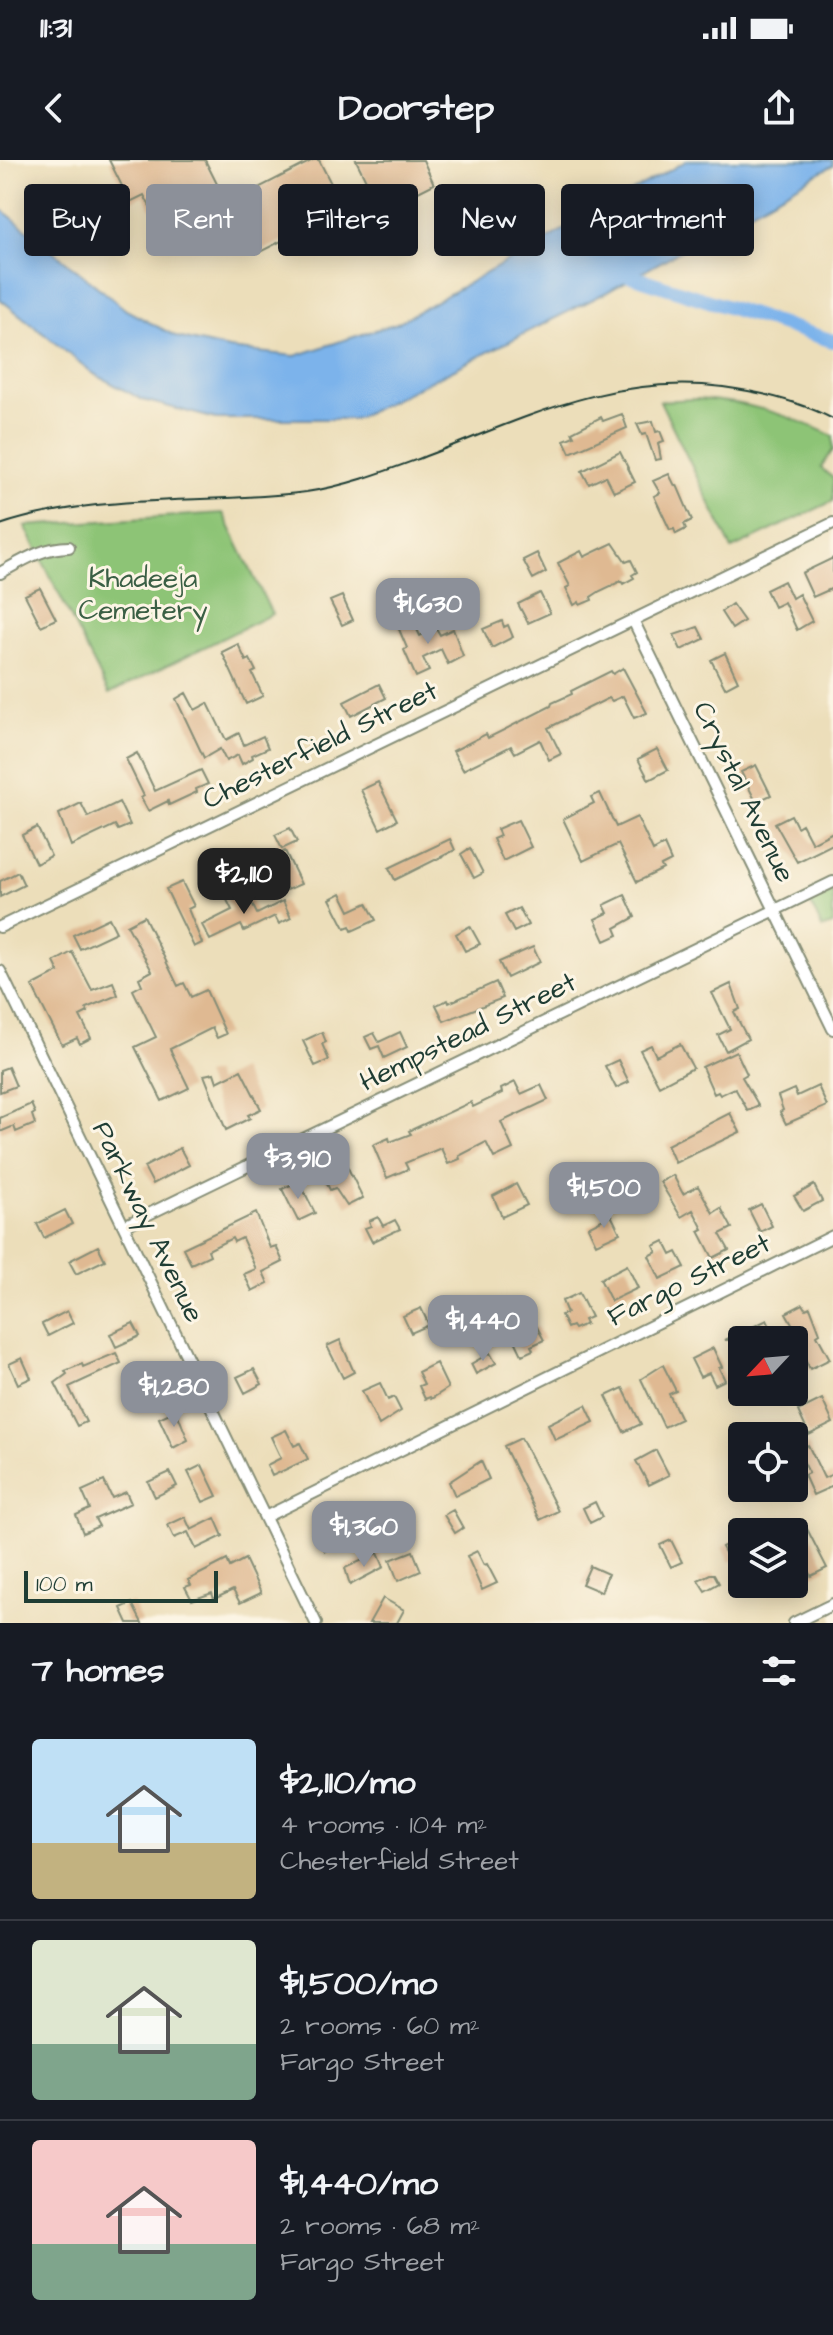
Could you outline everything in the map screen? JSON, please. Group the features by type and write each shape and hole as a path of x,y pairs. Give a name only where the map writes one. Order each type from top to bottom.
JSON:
{"street":[{"name":"Chesterfield Street","path":"0,927 833,523"},
{"path":"0,573 40,552 69,547"},
{"name":"Crystal Avenue","path":"633,620 833,1029"},
{"name":"Hempstead Street","path":"124,1226 833,882"},
{"name":"Parkway Avenue","path":"0,971 316,1623"},
{"name":"Fargo Street","path":"265,1517 833,1236"},
{"path":"794,1623 833,1604"}],"green space":[{"path":"696,399 767,410 833,436 833,450 821,468 833,478 833,501 732,549 660,401"},
{"name":"Khadeeja Cemetery","path":"223,513 272,614 109,694 25,526"},
{"path":"833,891 833,925 822,928 810,902"}],"water":[{"path":"688,160 833,160 833,165 754,209 754,184 645,184"},
{"path":"0,208 24,227 24,256 59,256 126,310 177,337 229,349 295,356 397,323 517,256 545,256 545,240 561,231 561,256 671,256 607,292 355,419 216,419 143,400 94,374 0,299"}],"building":[{"path":"109,160 205,160 217,184 146,184 146,199 144,195 130,202 130,184 121,184"},
{"path":"313,160 319,160 331,184 278,184 278,243 262,251 262,186"},
{"path":"356,160 423,160 434,184 418,192 418,184 368,184"},
{"path":"622,414 627,428 570,453 564,440 574,436 572,432 601,417 603,421"},
{"path":"653,421 656,432 660,431 664,441 658,443 661,459 655,460 646,434 642,435 637,424"},
{"path":"620,452 635,482 614,492 606,476 589,484 582,471"},
{"path":"669,474 692,520 684,524 686,529 676,534 674,529 670,530 654,496 660,493 653,481"},
{"path":"613,543 626,562 631,560 637,572 632,575 634,578 600,591 591,597 592,600 574,605 566,588 570,586 558,563 581,551 584,557"},
{"path":"537,553 546,572 533,579 523,560"},
{"path":"833,558 833,588 813,597 802,573"},
{"path":"784,581 792,598 799,594 812,621 797,630 784,602 774,607 766,590"},
{"path":"40,588 56,619 41,626 25,595"},
{"path":"540,593 550,613 528,623 518,604"},
{"path":"342,596 353,620 342,625 330,601"},
{"path":"732,604 744,621 732,629 721,612"},
{"path":"413,621 420,636 436,628 440,635 453,629 463,656 448,664 441,649 423,658 429,671 416,677 398,627"},
{"path":"502,621 504,627 508,625 513,637 492,648 483,629"},
{"path":"698,627 704,639 681,650 674,635"},
{"path":"238,644 246,661 250,659 256,671 252,673 263,696 246,704 222,652"},
{"path":"725,653 738,681 725,688 711,660"},
{"path":"623,668 647,713 634,718 623,696 612,701 609,698 548,728 561,754 549,760 540,740 515,753 511,746 463,770 453,751 486,734 488,738 551,706 572,694 571,691"},
{"path":"379,684 386,698 351,716 344,702"},
{"path":"186,693 195,710 208,703 226,740 239,733 244,745 263,736 268,748 252,755 253,758 242,764 238,755 226,761 220,749 204,758 176,699"},
{"path":"657,749 668,770 649,780 638,759"},
{"path":"137,753 155,791 201,770 208,784 169,805 168,801 148,811 126,759"},
{"path":"756,765 771,795 756,802 741,772"},
{"path":"378,782 397,820 380,829 361,790"},
{"path":"600,793 616,827 637,817 653,851 664,845 671,861 661,866 663,869 637,882 618,844 583,861 563,819 594,803 591,797"},
{"path":"119,802 130,825 118,830 115,825 71,846 59,814 81,803 88,817"},
{"path":"791,815 797,827 802,824 812,843 833,832 833,844 797,862 775,823"},
{"path":"518,820 531,847 503,861 493,839 500,836 497,829"},
{"path":"37,827 51,856 36,864 22,835"},
{"path":"290,828 297,842 282,849 275,835"},
{"path":"450,839 455,850 395,880 389,868"},
{"path":"470,848 483,873 474,878 461,854"},
{"path":"285,851 301,884 287,890 271,858"},
{"path":"18,872 24,885 0,897 0,881"},
{"path":"182,882 194,906 188,909 202,943 194,947 166,889"},
{"path":"245,889 257,914 283,901 291,918 279,924 275,916 244,931 241,925 210,940 202,925 232,910 226,898"},
{"path":"341,893 350,911 367,903 376,920 352,931 350,926 345,928 330,899"},
{"path":"625,895 635,917 615,928 618,935 605,941 595,919 608,913 604,905"},
{"path":"519,908 528,925 514,932 505,915"},
{"path":"144,916 178,986 184,983 191,997 206,990 226,1034 217,1038 212,1028 170,1049 189,1088 162,1101 135,1047 156,1037 133,990 142,985 139,978 152,971 127,925"},
{"path":"109,918 116,932 80,949 73,935"},
{"path":"470,926 480,944 465,951 456,934"},
{"path":"533,947 540,962 507,978 499,962"},
{"path":"72,952 92,990 113,982 118,995 86,1008 88,1012 80,1016 91,1038 80,1044 77,1038 62,1045 32,986 59,972 54,962"},
{"path":"496,982 503,998 444,1021 436,1005 448,1000 449,1003"},
{"path":"731,984 740,1009 734,1012 748,1039 726,1051 718,1035 730,1029 712,993"},
{"path":"322,1032 326,1042 322,1044 329,1060 315,1066 303,1041"},
{"path":"400,1032 407,1047 384,1058 379,1046 371,1049 365,1037 374,1033 379,1042"},
{"path":"680,1044 693,1068 659,1086 640,1050 651,1045 656,1056"},
{"path":"736,1051 747,1074 742,1077 759,1106 748,1111 735,1088 720,1095 718,1092 714,1094 702,1067"},
{"path":"618,1060 629,1082 616,1088 605,1066"},
{"path":"8,1067 16,1086 0,1092 0,1070"},
{"path":"241,1070 261,1109 226,1130 204,1075 214,1073 217,1082"},
{"path":"515,1082 521,1094 541,1085 548,1100 501,1122 513,1149 494,1158 486,1142 448,1164 441,1148 405,1163 408,1169 387,1178 373,1145 411,1134 409,1131 471,1102 473,1107 502,1093 501,1089"},
{"path":"818,1086 827,1106 786,1124 780,1112 783,1110 778,1096 794,1089 797,1096"},
{"path":"31,1104 35,1124 16,1132 14,1126 0,1132 0,1118"},
{"path":"730,1113 740,1132 675,1163 667,1145"},
{"path":"180,1148 189,1165 153,1184 144,1167"},
{"path":"339,1166 340,1169 347,1166 363,1198 347,1206 335,1188 330,1190 324,1178 327,1172"},
{"path":"673,1175 683,1194 698,1186 713,1213 721,1208 732,1228 720,1234 729,1250 713,1258 699,1231 703,1229 693,1210 681,1217 660,1182"},
{"path":"299,1181 315,1213 298,1221 282,1189"},
{"path":"516,1184 527,1205 502,1217 493,1196"},
{"path":"814,1185 822,1201 803,1211 794,1196"},
{"path":"761,1204 772,1226 760,1232 749,1210"},
{"path":"65,1210 72,1224 44,1238 37,1224"},
{"path":"256,1213 270,1248 276,1246 283,1262 263,1272 268,1283 252,1291 244,1274 256,1269 242,1238 234,1242 232,1238 208,1250 210,1255 191,1264 183,1248"},
{"path":"611,1215 620,1233 596,1244 588,1227"},
{"path":"378,1217 383,1226 395,1220 400,1229 372,1242 365,1228 371,1226 369,1221"},
{"path":"664,1241 671,1255 677,1252 685,1267 660,1279 649,1256 657,1252 654,1246"},
{"path":"98,1246 105,1260 76,1274 69,1261"},
{"path":"627,1265 638,1288 611,1301 600,1279"},
{"path":"579,1293 591,1317 584,1320 586,1324 574,1329 572,1326 567,1328 561,1315 567,1313 562,1301"},
{"path":"803,1304 806,1309 810,1307 820,1333 817,1335 830,1359 810,1369 808,1326 793,1326 786,1313"},
{"path":"421,1308 429,1325 411,1333 403,1316"},
{"path":"67,1311 73,1323 48,1336 42,1324"},
{"path":"527,1319 532,1329 537,1327 544,1340 522,1355 509,1328"},
{"path":"767,1320 770,1326 754,1326"},
{"path":"133,1323 140,1336 116,1347 110,1334"},
{"path":"340,1340 354,1372 343,1378 327,1346"},
{"path":"713,1348 725,1380 715,1385 709,1373 700,1377 691,1359"},
{"path":"116,1353 121,1363 69,1387 86,1422 77,1426 55,1383 67,1374 65,1371"},
{"path":"490,1353 496,1363 476,1374 471,1364"},
{"path":"22,1358 31,1378 18,1384 9,1364"},
{"path":"436,1363 448,1388 431,1399 425,1399 419,1386 424,1384 418,1372"},
{"path":"663,1365 676,1391 669,1394 681,1419 664,1427 641,1379"},
{"path":"254,1369 262,1384 245,1393 237,1377"},
{"path":"158,1377 165,1392 142,1402 135,1387"},
{"path":"380,1383 388,1400 394,1397 401,1411 379,1425 362,1391"},
{"path":"623,1388 641,1424 624,1432 606,1396"},
{"path":"822,1399 833,1423 809,1435 808,1422 803,1422 798,1411"},
{"path":"586,1405 594,1422 555,1440 548,1424"},
{"path":"176,1410 188,1440 173,1448 159,1418"},
{"path":"286,1430 294,1446 300,1443 308,1459 272,1476 267,1465 281,1458 271,1437"},
{"path":"521,1438 558,1511 540,1520 504,1446"},
{"path":"808,1445 824,1478 833,1474 833,1486 813,1495 808,1484"},
{"path":"656,1450 669,1475 649,1485 636,1461"},
{"path":"481,1461 489,1479 455,1496 449,1482"},
{"path":"202,1465 217,1496 203,1502 188,1472"},
{"path":"170,1472 177,1486 155,1497 148,1482"},
{"path":"104,1481 112,1498 126,1492 131,1503 95,1519 99,1526 83,1533 76,1515 90,1509 82,1491"},
{"path":"595,1502 602,1517 590,1523 583,1508"},
{"path":"378,1505 385,1520 325,1551 318,1537 337,1528 335,1524 338,1519 347,1515 349,1520"},
{"path":"453,1510 463,1528 455,1533 444,1515"},
{"path":"185,1517 191,1530 215,1518 223,1536 196,1549 188,1532 174,1538 168,1525"},
{"path":"808,1531 827,1568 811,1576 808,1571"},
{"path":"671,1540 682,1562 671,1567 660,1545"},
{"path":"728,1544 728,1558 722,1547"},
{"path":"413,1551 421,1571 398,1581 390,1560"},
{"path":"477,1551 497,1583 482,1590 467,1556"},
{"path":"378,1553 384,1567 350,1585 345,1568"},
{"path":"245,1559 261,1593 240,1603 233,1590 214,1599 212,1593 192,1600 185,1587 191,1585 188,1580 227,1560 230,1567"},
{"path":"590,1566 608,1574 601,1592 582,1584"},
{"path":"714,1574 719,1583 705,1591 698,1580"},
{"path":"383,1598 404,1610 397,1623 369,1623"},
{"path":"132,1603 142,1623 128,1623 121,1608"}],"waterway":[{"path":"616,271 833,341"}],"tram line":[{"path":"0,525 37,515 113,503 268,496 321,489 393,468 568,403 643,387 682,384 737,389 793,402 833,419"}]}
